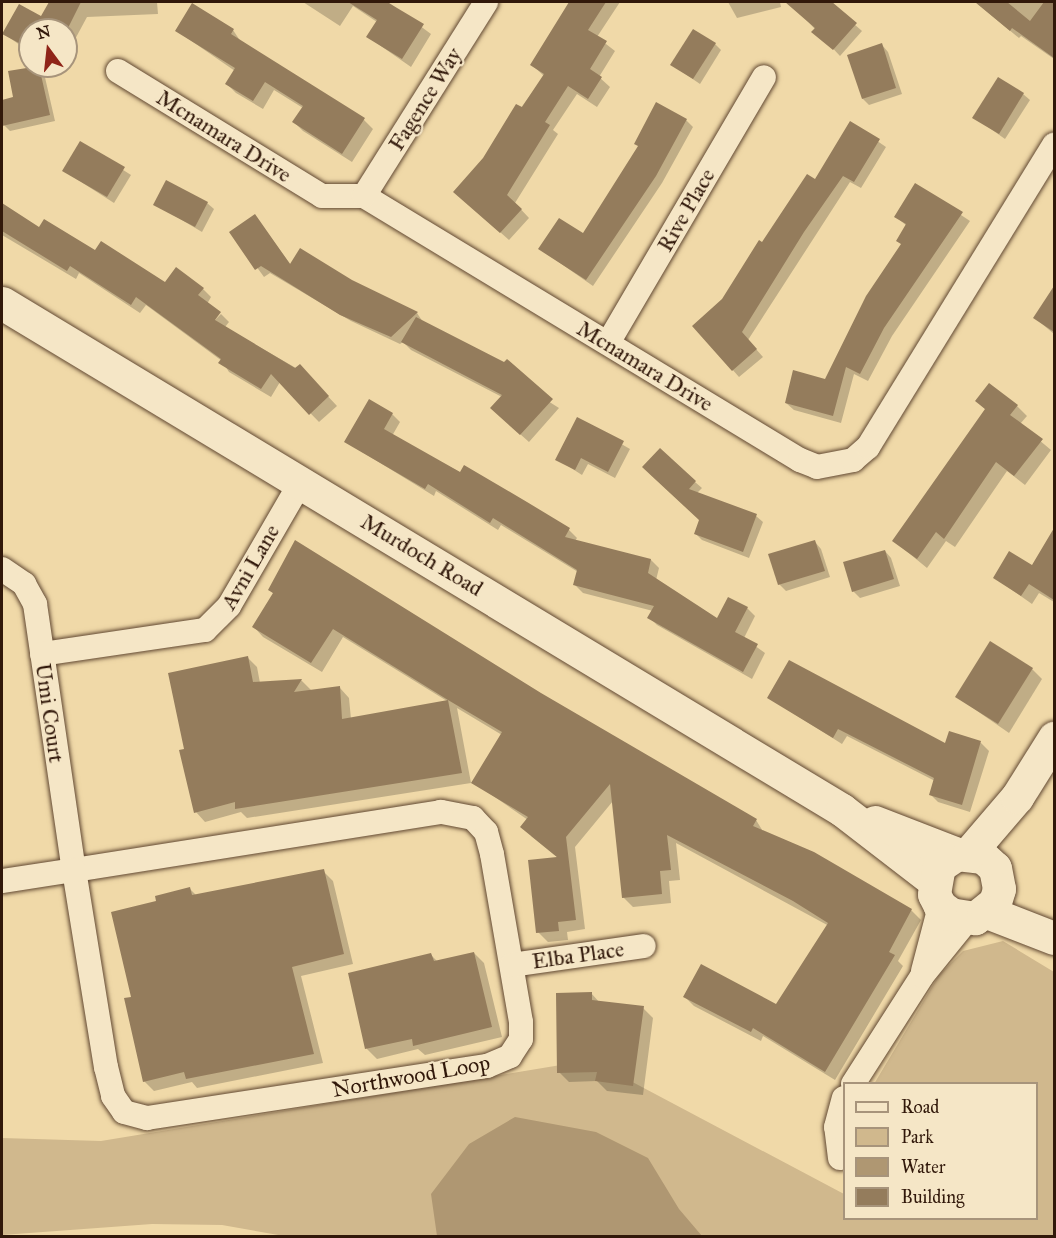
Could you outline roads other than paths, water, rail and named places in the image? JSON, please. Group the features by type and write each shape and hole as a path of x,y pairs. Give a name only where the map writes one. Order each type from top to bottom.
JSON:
{"main road":[{"name":"Murdoch Road","path":"2,303 842,810 979,882 1054,931"},
{"path":"937,893 939,866 979,882 1017,797 1054,738"},
{"name":"Murdoch Road","path":"842,810 937,893 951,914 979,882"},
{"name":"Murdoch Road","path":"979,882 1054,938"}],"street":[{"name":"Fagence Way","path":"364,196 486,2"},
{"name":"Mcnamara Drive","path":"118,71 322,196 364,196 800,460 817,467 853,460 874,438 1054,145"},
{"name":"Rive Place","path":"608,343 764,77"},
{"name":"Avni Lane","path":"42,654 205,630 229,606 301,482"},
{"name":"Umi Court","path":"2,569 24,584 35,604 74,870"},
{"name":"Northwood Loop","path":"2,881 441,812 473,818 486,832 492,854 512,965 520,1039 510,1056 487,1066 147,1118 124,1112 113,1096 74,870"},
{"path":"854,1082 979,882"},
{"path":"922,976 937,893"},
{"name":"Elba Place","path":"512,965 644,946"},
{"path":"840,1158 836,1126 843,1102"}],"water":[{"path":"515,1117 596,1132 648,1158 679,1209 702,1236 437,1236 431,1194 469,1144"}]}
